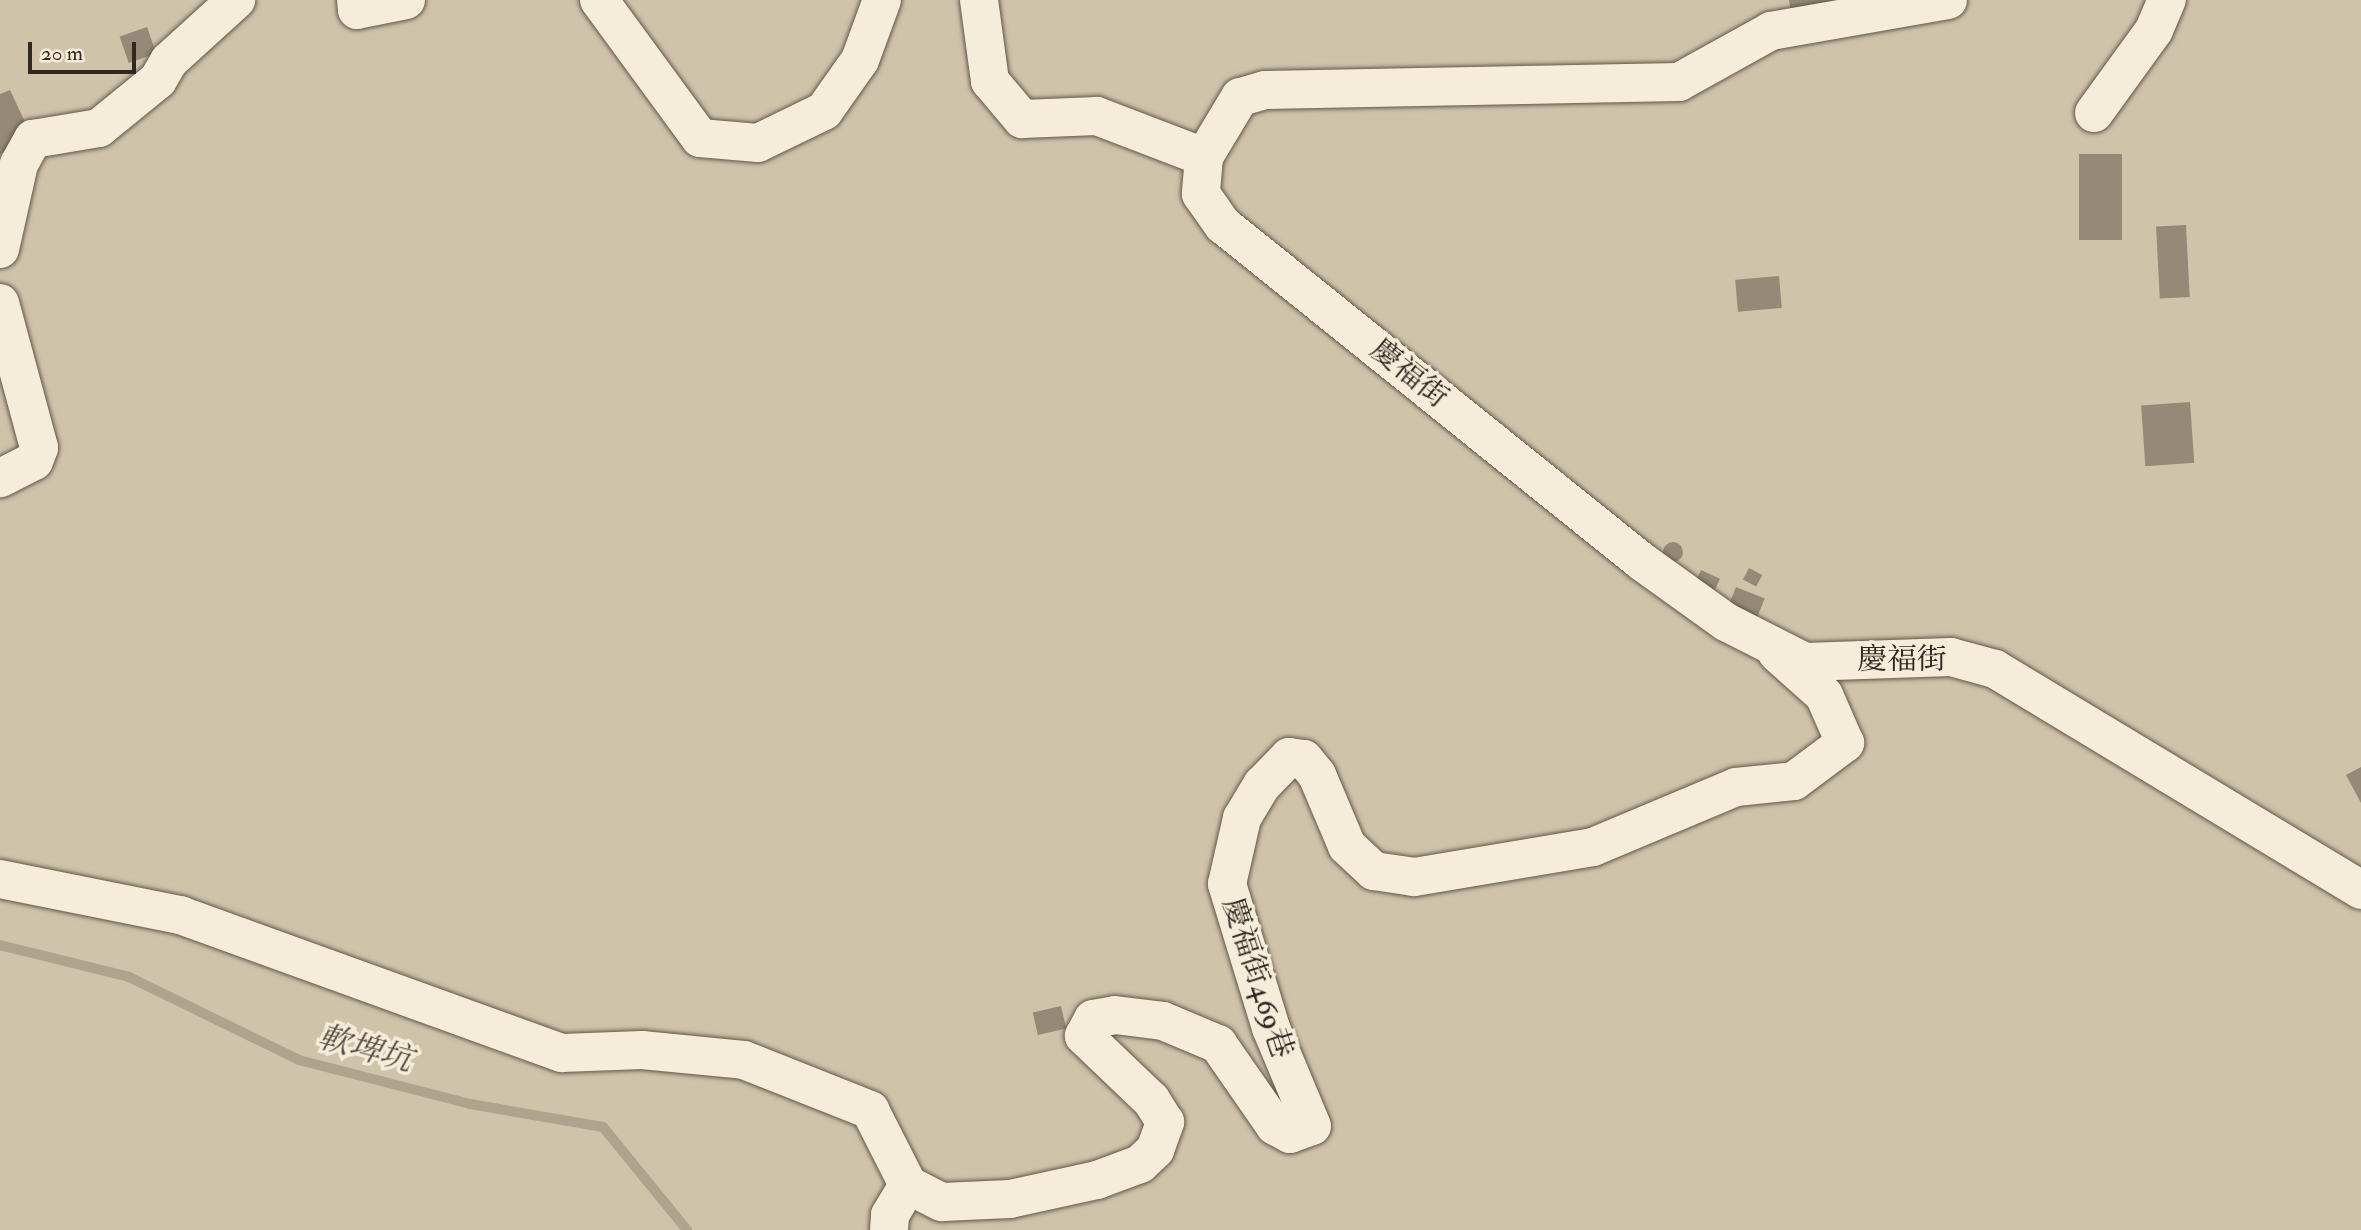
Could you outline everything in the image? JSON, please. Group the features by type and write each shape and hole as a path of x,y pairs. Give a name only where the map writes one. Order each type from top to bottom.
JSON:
{"street":[{"path":"0,249 19,164 33,139 99,128 158,80 169,61 236,0"},
{"path":"356,0 357,10 406,0"},
{"path":"599,0 700,138 758,143 824,111 860,60 882,0"},
{"path":"979,0 990,81 1022,119 1097,116 1203,157"},
{"name":"慶福街","path":"1948,0 1772,31 1679,82 1265,90 1240,97 1203,157 1200,194 1223,225 1641,561 1726,622 1805,662 1951,657 1995,669 2361,890"},
{"path":"2094,113 2154,30 2167,0"},
{"path":"0,303 39,448 34,461 0,478"},
{"name":"慶福街469巷","path":"908,1185 942,1202 1010,1199 1097,1180 1140,1164 1155,1150 1165,1122 1151,1100 1084,1036 1093,1019 1115,1015 1163,1021 1217,1044 1275,1126 1290,1134 1312,1126 1271,1028 1227,884 1242,818 1262,785 1289,757 1304,759 1317,775 1347,846 1374,871 1414,877 1593,847 1736,787 1794,781 1845,743 1824,695 1764,641"},
{"path":"0,879 180,915 562,1053 642,1050 744,1060 870,1110 908,1185 890,1215 889,1230"}],"shaded area":[{"path":"0,0 2361,0 2361,1230 0,1230"}],"building":[{"path":"1789,0 1842,0 1791,15"},
{"path":"147,27 156,53 129,63 120,36"},
{"path":"10,90 33,139 0,154 0,94"},
{"path":"2079,154 2122,154 2122,240 2079,240"},
{"path":"2186,225 2190,297 2160,298 2156,227"},
{"path":"1779,276 1782,308 1738,312 1735,280"},
{"path":"2190,402 2194,463 2145,466 2141,405"},
{"path":"1673,542 1680,545 1683,552 1680,559 1673,562 1666,559 1663,552 1666,545"},
{"path":"1749,568 1762,575 1756,587 1743,579"},
{"path":"1701,570 1720,579 1712,597 1693,588"},
{"path":"1736,587 1765,599 1755,623 1726,611"},
{"path":"2361,767 2361,803 2346,775"},
{"path":"1061,1006 1066,1028 1038,1035 1033,1013"}],"waterway":[{"name":"軟埤坑","path":"0,945 129,977 299,1060 470,1104 603,1127 687,1230"}]}
